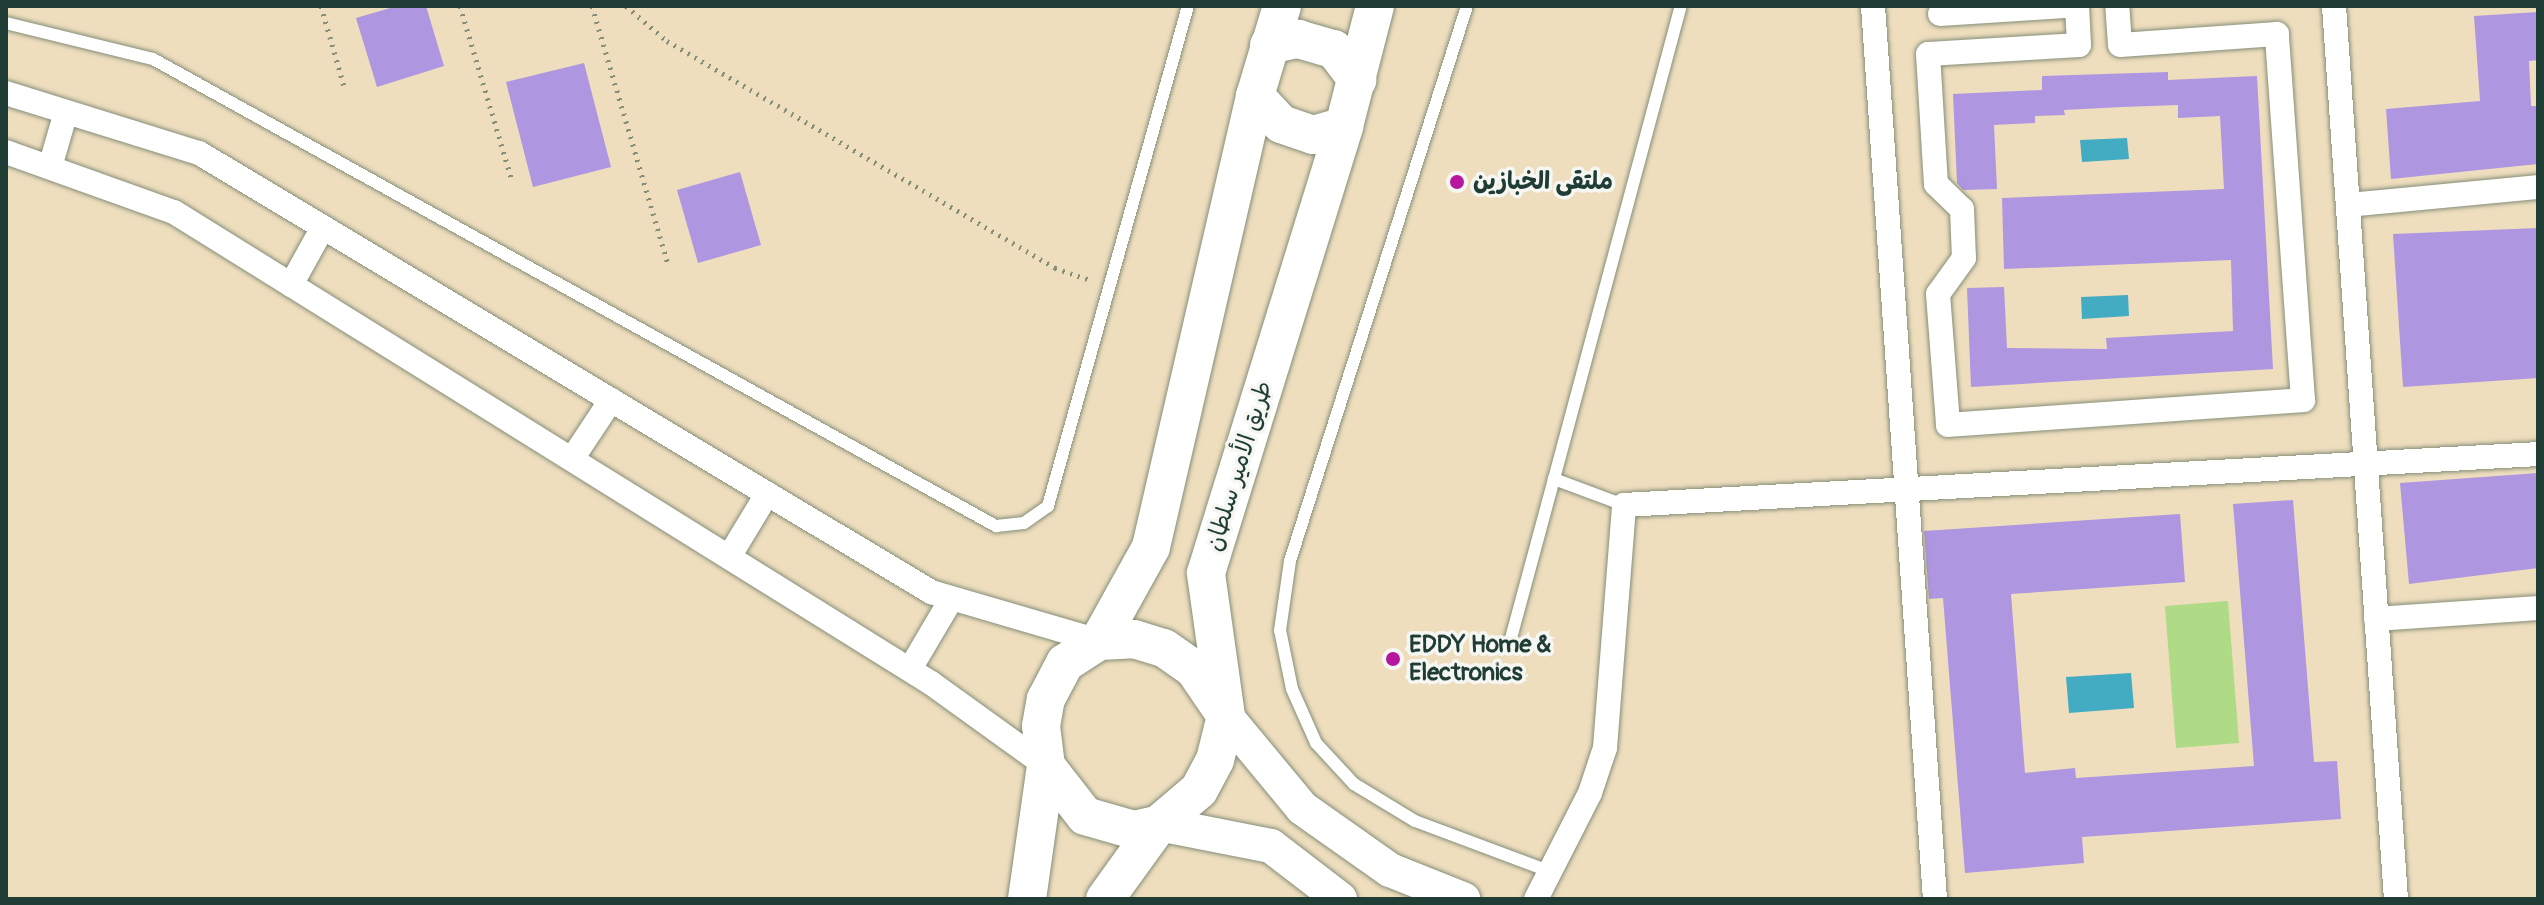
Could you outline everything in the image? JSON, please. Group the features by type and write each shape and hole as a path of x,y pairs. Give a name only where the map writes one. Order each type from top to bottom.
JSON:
{"main road":[{"path":"1027,899 1046,766 1041,726 1046,699 1065,663 1099,641 1151,547 1255,96 1282,6"},
{"name":"طريق الأمير سلطان","path":"1105,899 1159,824 1199,790 1215,760 1226,716 1206,573 1344,126 1375,6"},
{"path":"1269,45 1298,39 1334,49 1357,80"},
{"path":"1255,96 1281,124 1313,135 1344,126"},
{"path":"1099,641 1134,639 1164,648 1194,669 1226,716"},
{"path":"1046,766 1085,816 1134,830 1159,824"}],"street":[{"path":"1873,6 1935,899"},
{"path":"1940,14 2065,6"},
{"path":"2077,6 2079,45 1928,54 1936,184 1962,209 1964,258 1938,294 1948,425 2303,400 2277,34 2120,45 2117,6"},
{"path":"2334,6 2396,899"},
{"path":"6,93 199,153 931,592 1099,641"},
{"path":"50,167 66,112"},
{"path":"6,152 174,212 910,669 1046,766"},
{"path":"2348,205 2538,187"},
{"path":"291,285 323,227"},
{"path":"572,459 611,400"},
{"path":"1536,899 1590,793 1605,748 1624,505 2538,454"},
{"path":"729,557 767,494"},
{"path":"910,669 952,598"},
{"path":"2376,619 2538,608"},
{"path":"1226,716 1302,808 1390,870 1463,899"},
{"path":"1159,824 1271,846 1340,899"}],"lane":[{"path":"6,23 153,59 996,526 1024,523 1048,506 1188,6"},
{"path":"1467,6 1290,561 1280,630 1292,689 1316,743 1354,784 1415,821 1549,871"},
{"path":"1510,642 1681,6"},
{"path":"1554,479 1624,505"}],"path":[{"path":"321,6 344,86"},
{"path":"460,6 512,180"},
{"path":"592,6 668,264"},
{"path":"626,6 667,41 1055,268 1109,287"}],"green space":[{"path":"2228,601 2239,743 2176,748 2165,606"}],"water":[{"path":"2127,138 2129,159 2082,162 2080,140"},
{"path":"2128,295 2129,316 2082,319 2081,297"},
{"path":"2131,673 2134,708 2069,713 2066,677"}],"building":[{"path":"397,6 426,6 444,66 377,87 356,18"},
{"path":"2538,12 2538,60 2529,61 2531,106 2538,106 2538,164 2391,179 2386,109 2480,101 2474,16"},
{"path":"584,63 611,167 533,187 506,82"},
{"path":"2168,72 2168,80 2257,76 2273,369 1971,387 1967,288 2004,287 2007,348 2107,349 2106,338 2233,331 2231,260 2004,269 2002,198 2224,189 2220,116 2178,118 2178,105 2122,107 2064,110 2065,115 2035,116 2035,123 1994,125 1997,189 1963,190 1957,183 1953,94 2042,90 2042,76"},
{"path":"740,172 761,245 698,263 677,190"},
{"path":"2538,228 2538,378 2403,387 2393,234"},
{"path":"2538,473 2538,568 2409,584 2400,483"},
{"path":"2293,500 2314,762 2337,761 2341,819 2082,837 2084,863 1965,873 1943,598 1929,599 1924,531 2180,514 2185,582 2011,594 2025,773 2075,768 2076,778 2254,766 2233,504"}],"place":[{"name":"ملتقى الخبازين","path":"1457,182"},
{"name":"EDDY Home & Electronics","path":"1393,659"}]}
